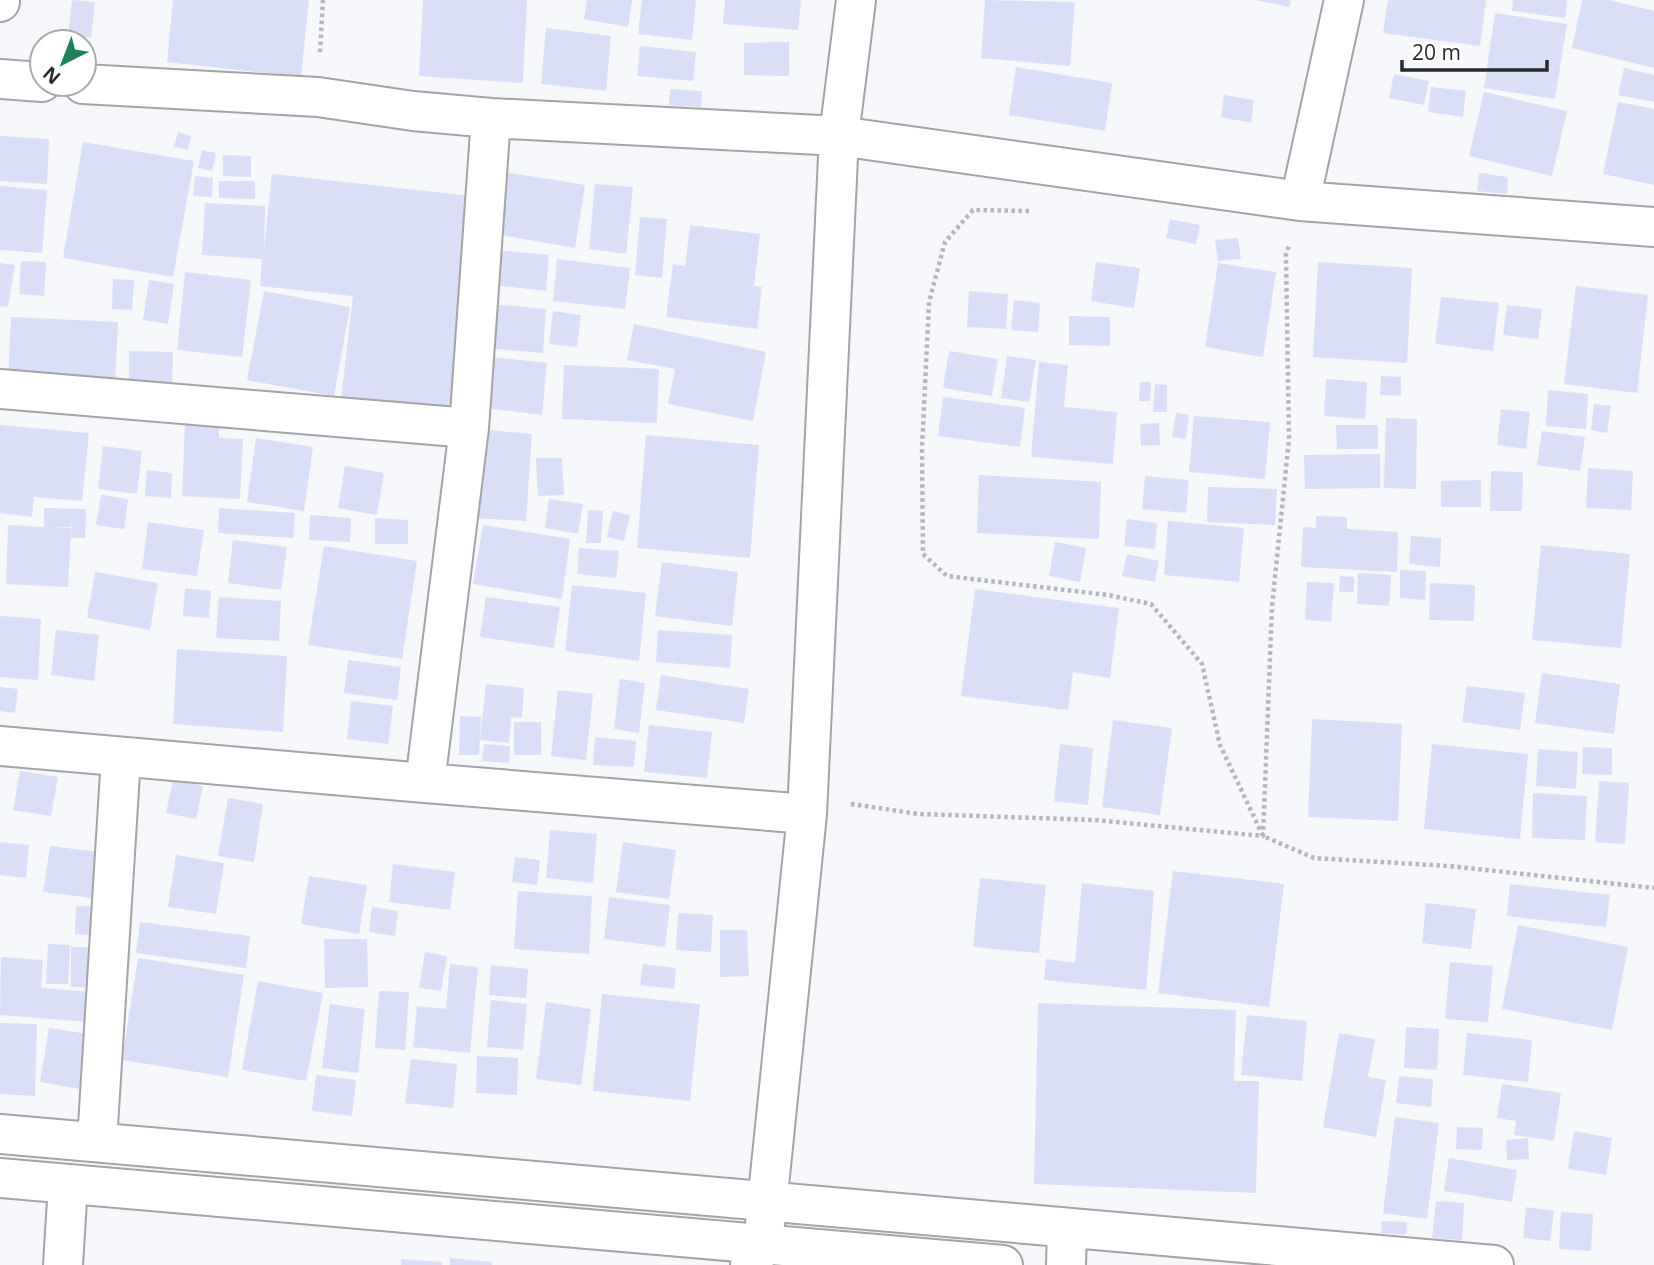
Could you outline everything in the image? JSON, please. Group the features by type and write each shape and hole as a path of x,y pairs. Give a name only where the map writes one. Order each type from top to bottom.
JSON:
{"street":[{"path":"757,1255 766,1201 808,806 839,136 856,0"},
{"path":"1300,201 1344,0"},
{"path":"0,79 28,81"},
{"path":"98,85 317,97 413,111 491,118 839,136 1300,201 1654,227"},
{"path":"425,783 469,428 491,118"},
{"path":"0,389 469,428"},
{"path":"0,746 425,783 808,806"},
{"path":"107,1187 103,1143 121,757"},
{"path":"0,1134 766,1201 1067,1247 1494,1265"},
{"path":"0,1178 757,1255 1003,1265"},
{"path":"63,1265 68,1184"}],"path":[{"path":"317,97 323,0"},
{"path":"1264,836 1272,607 1289,439 1286,255 1300,201"},
{"path":"1040,212 973,210 944,243 929,302 922,448 923,554 947,576 1108,595 1151,604 1202,664 1220,745 1264,836"},
{"path":"808,806 919,814 1096,821 1264,836 1314,858 1449,866 1654,888"}],"building":[{"path":"72,0 95,2 92,28 69,28"},
{"path":"173,0 309,0 301,77 167,62"},
{"path":"423,0 527,0 523,83 419,76"},
{"path":"587,0 632,0 628,27 584,19"},
{"path":"642,0 696,0 692,40 638,34"},
{"path":"725,0 801,0 798,30 723,24"},
{"path":"985,0 1075,2 1070,66 981,58"},
{"path":"1255,0 1291,0 1290,7"},
{"path":"1388,0 1486,0 1480,46 1383,33"},
{"path":"1513,0 1567,0 1565,18 1512,11"},
{"path":"1582,0 1609,0 1654,11 1654,68 1572,48"},
{"path":"1495,13 1567,24 1555,99 1484,88"},
{"path":"546,28 611,36 606,91 541,84"},
{"path":"789,42 789,76 744,75 744,43"},
{"path":"640,46 696,52 693,81 637,76"},
{"path":"1016,67 1112,83 1105,131 1009,115"},
{"path":"1624,68 1654,75 1654,102 1618,95"},
{"path":"1394,74 1429,81 1424,105 1389,98"},
{"path":"1431,87 1466,91 1463,117 1428,112"},
{"path":"670,89 702,91 701,107 669,105"},
{"path":"1484,92 1567,111 1552,176 1469,156"},
{"path":"1224,95 1254,100 1251,123 1221,117"},
{"path":"1618,102 1654,109 1654,185 1603,174"},
{"path":"178,132 191,136 188,150 174,147"},
{"path":"0,136 49,139 47,184 0,181"},
{"path":"83,142 194,161 173,277 63,258"},
{"path":"202,150 216,153 212,171 198,168"},
{"path":"223,155 251,156 251,177 223,176"},
{"path":"499,171 585,185 575,248 489,233"},
{"path":"1479,173 1508,177 1507,194 1477,191"},
{"path":"272,174 471,196 449,412 341,400 353,296 260,286 262,259 202,255 205,203 265,206 264,249"},
{"path":"195,176 213,178 212,197 193,196"},
{"path":"219,181 255,181 255,199 219,198"},
{"path":"595,184 633,187 626,254 589,249"},
{"path":"0,186 47,190 42,253 0,250"},
{"path":"640,217 667,219 662,278 635,275"},
{"path":"1170,219 1200,225 1196,244 1166,238"},
{"path":"690,225 760,234 754,286 762,287 757,329 666,317 673,264 685,266"},
{"path":"1238,238 1241,259 1218,261 1215,240"},
{"path":"498,250 549,255 546,291 494,285"},
{"path":"557,259 630,268 625,309 553,301"},
{"path":"21,261 46,262 44,296 19,294"},
{"path":"1096,262 1140,268 1134,308 1091,301"},
{"path":"1318,262 1412,268 1407,363 1313,357"},
{"path":"0,263 15,265 8,307 0,306"},
{"path":"1218,263 1276,272 1263,357 1205,347"},
{"path":"185,272 251,280 242,357 177,350"},
{"path":"113,279 134,280 132,310 112,309"},
{"path":"149,280 174,284 168,324 143,320"},
{"path":"1576,286 1648,295 1637,393 1564,384"},
{"path":"264,291 350,307 334,396 247,380"},
{"path":"969,291 1008,294 1006,329 967,327"},
{"path":"1441,297 1499,303 1493,351 1435,344"},
{"path":"1014,300 1040,303 1038,332 1011,330"},
{"path":"491,304 546,309 543,353 487,348"},
{"path":"1507,305 1542,309 1538,339 1503,335"},
{"path":"553,311 581,315 577,347 549,344"},
{"path":"1069,316 1110,317 1110,346 1069,345"},
{"path":"11,317 118,322 115,388 8,383"},
{"path":"634,324 766,352 753,421 668,404 675,369 627,360"},
{"path":"129,351 173,352 172,388 129,387"},
{"path":"949,351 998,359 992,396 943,388"},
{"path":"484,356 547,363 542,415 478,407"},
{"path":"1007,356 1036,360 1029,402 1001,398"},
{"path":"1039,362 1068,365 1064,407 1117,412 1113,464 1031,457"},
{"path":"564,365 659,369 657,423 562,419"},
{"path":"1381,376 1401,377 1401,396 1380,395"},
{"path":"1326,379 1367,382 1365,419 1324,416"},
{"path":"1140,382 1151,382 1150,401 1139,401"},
{"path":"1155,384 1167,385 1167,412 1153,412"},
{"path":"1548,390 1588,394 1586,429 1546,426"},
{"path":"943,397 1025,408 1020,447 938,436"},
{"path":"1594,404 1611,406 1607,433 1591,430"},
{"path":"1501,409 1530,412 1526,449 1497,445"},
{"path":"1176,413 1189,415 1186,439 1172,437"},
{"path":"1194,416 1270,422 1265,479 1189,472"},
{"path":"1386,418 1417,419 1416,489 1384,488"},
{"path":"185,423 219,425 219,438 243,439 240,499 182,496"},
{"path":"1159,423 1160,445 1141,446 1140,424"},
{"path":"0,425 89,433 82,501 34,497 32,517 0,513"},
{"path":"1336,425 1378,425 1378,449 1337,449"},
{"path":"478,429 532,434 526,521 472,518"},
{"path":"1542,431 1585,437 1580,471 1537,465"},
{"path":"646,435 759,445 750,558 637,548"},
{"path":"256,438 313,447 304,511 247,502"},
{"path":"103,446 142,451 137,494 98,489"},
{"path":"1380,454 1380,488 1305,489 1304,455"},
{"path":"536,458 562,458 564,495 538,496"},
{"path":"345,466 384,473 377,515 338,508"},
{"path":"1588,468 1633,471 1631,510 1586,508"},
{"path":"147,470 172,473 171,498 145,496"},
{"path":"1491,471 1523,472 1522,511 1490,511"},
{"path":"979,475 1101,482 1099,539 977,533"},
{"path":"1145,476 1189,480 1186,513 1142,509"},
{"path":"1481,480 1481,507 1441,507 1441,481"},
{"path":"1208,487 1277,489 1275,525 1207,522"},
{"path":"101,495 128,499 124,529 96,525"},
{"path":"549,499 583,504 578,534 545,528"},
{"path":"44,508 86,509 85,538 71,538 72,521 71,527 51,527 71,528 68,587 6,584 8,525 44,527"},
{"path":"219,508 295,513 293,538 218,533"},
{"path":"588,510 603,511 601,543 586,543"},
{"path":"613,511 630,515 624,541 607,537"},
{"path":"310,515 351,518 350,542 309,540"},
{"path":"1316,516 1347,517 1347,529 1398,532 1397,572 1301,567 1303,527 1316,528"},
{"path":"375,518 408,520 408,544 375,544"},
{"path":"1127,519 1157,523 1155,549 1124,546"},
{"path":"1168,521 1244,528 1239,582 1164,575"},
{"path":"148,522 204,530 197,576 142,569"},
{"path":"483,525 570,539 562,599 473,584"},
{"path":"1411,536 1441,538 1440,567 1409,564"},
{"path":"233,540 287,547 281,590 228,583"},
{"path":"1055,542 1086,548 1080,582 1049,576"},
{"path":"1541,545 1630,554 1621,648 1532,640"},
{"path":"324,546 417,561 402,659 308,645"},
{"path":"579,548 619,551 616,578 577,574"},
{"path":"1127,554 1159,561 1155,582 1122,576"},
{"path":"662,562 738,572 732,626 655,616"},
{"path":"1400,570 1426,571 1425,600 1400,598"},
{"path":"95,572 158,583 150,630 87,618"},
{"path":"1358,573 1391,575 1389,606 1357,604"},
{"path":"1340,576 1354,577 1354,592 1339,592"},
{"path":"1307,582 1334,583 1331,622 1305,620"},
{"path":"1430,583 1475,585 1474,621 1429,620"},
{"path":"572,585 646,593 639,661 565,651"},
{"path":"185,588 211,591 209,618 183,616"},
{"path":"975,589 1119,608 1110,678 1073,672 1068,710 961,696"},
{"path":"219,597 281,601 279,641 216,638"},
{"path":"486,597 560,607 554,648 480,637"},
{"path":"0,616 41,619 38,680 0,677"},
{"path":"56,630 99,635 94,681 51,675"},
{"path":"658,630 732,635 730,668 656,662"},
{"path":"177,649 287,656 283,732 173,724"},
{"path":"348,660 401,667 397,700 344,693"},
{"path":"1542,673 1620,684 1614,734 1535,723"},
{"path":"661,675 749,689 744,723 656,710"},
{"path":"620,679 645,683 639,733 614,729"},
{"path":"486,684 524,688 522,718 511,717 509,743 480,740"},
{"path":"1467,686 1525,693 1520,730 1462,722"},
{"path":"0,687 18,689 15,713 0,711"},
{"path":"558,690 593,694 586,760 551,756"},
{"path":"351,701 393,706 388,744 347,739"},
{"path":"460,716 481,717 479,755 459,755"},
{"path":"1312,719 1402,724 1398,821 1308,817"},
{"path":"1113,720 1172,728 1160,815 1102,807"},
{"path":"514,722 541,722 541,755 514,755"},
{"path":"649,725 712,732 707,778 644,772"},
{"path":"595,737 636,741 634,767 593,765"},
{"path":"484,744 510,746 509,763 482,761"},
{"path":"1060,744 1093,748 1088,805 1054,801"},
{"path":"1432,744 1528,754 1520,839 1424,829"},
{"path":"1583,747 1612,748 1612,775 1582,774"},
{"path":"1538,749 1578,752 1576,789 1536,786"},
{"path":"20,771 58,777 51,816 13,810"},
{"path":"173,780 203,786 196,819 166,813"},
{"path":"1599,781 1629,783 1625,844 1595,842"},
{"path":"1533,793 1587,796 1585,840 1532,838"},
{"path":"228,798 263,804 254,862 218,856"},
{"path":"550,830 597,834 593,883 546,878"},
{"path":"0,842 29,845 26,878 0,875"},
{"path":"623,842 676,850 669,899 616,892"},
{"path":"50,846 106,853 100,899 43,892"},
{"path":"176,855 224,863 216,914 168,907"},
{"path":"515,857 540,860 537,885 512,882"},
{"path":"393,864 455,872 450,910 389,902"},
{"path":"1173,871 1284,884 1269,1007 1158,993"},
{"path":"309,876 367,885 359,934 301,924"},
{"path":"980,878 1046,885 1039,953 973,947"},
{"path":"1082,883 1154,891 1146,990 1044,980 1046,959 1075,963"},
{"path":"1510,884 1610,895 1606,927 1507,916"},
{"path":"518,891 592,896 589,954 514,949"},
{"path":"609,897 670,905 665,947 604,939"},
{"path":"1426,903 1476,909 1471,949 1422,943"},
{"path":"76,906 101,907 99,936 75,934"},
{"path":"372,907 398,911 395,936 369,932"},
{"path":"678,913 713,915 711,952 676,950"},
{"path":"140,922 250,936 246,968 136,953"},
{"path":"1518,925 1628,947 1612,1030 1502,1009"},
{"path":"720,930 747,930 749,976 720,977"},
{"path":"324,939 367,939 368,987 325,988"},
{"path":"48,944 70,945 68,984 46,984"},
{"path":"71,947 96,947 96,987 71,987"},
{"path":"425,952 447,956 441,991 419,988"},
{"path":"1,957 43,960 41,988 91,992 89,1022 0,1015"},
{"path":"138,958 244,975 228,1077 122,1060"},
{"path":"1450,962 1493,966 1488,1022 1445,1019"},
{"path":"450,964 478,967 470,1053 413,1047 417,1006 446,1009"},
{"path":"643,964 676,968 674,989 640,985"},
{"path":"491,965 528,969 526,998 489,995"},
{"path":"258,981 323,993 306,1081 242,1070"},
{"path":"379,991 409,992 405,1050 375,1048"},
{"path":"602,994 700,1004 690,1101 593,1091"},
{"path":"491,1000 527,1004 523,1050 487,1047"},
{"path":"546,1002 591,1009 581,1085 536,1079"},
{"path":"1038,1003 1236,1010 1234,1081 1259,1081 1256,1193 1034,1184"},
{"path":"330,1004 365,1009 358,1073 322,1068"},
{"path":"1247,1015 1307,1021 1302,1081 1241,1075"},
{"path":"0,1023 37,1024 35,1096 0,1094"},
{"path":"1406,1027 1439,1029 1437,1070 1404,1068"},
{"path":"49,1028 88,1034 79,1089 40,1082"},
{"path":"1339,1033 1375,1039 1368,1077 1386,1080 1376,1137 1323,1127"},
{"path":"1467,1033 1532,1040 1528,1082 1463,1075"},
{"path":"477,1056 518,1058 517,1095 476,1093"},
{"path":"411,1059 457,1064 453,1108 405,1103"},
{"path":"316,1075 356,1080 352,1116 312,1111"},
{"path":"1399,1076 1433,1079 1431,1107 1396,1103"},
{"path":"1502,1084 1561,1093 1554,1141 1514,1135 1516,1121 1497,1118"},
{"path":"1395,1117 1439,1123 1427,1219 1383,1213"},
{"path":"1457,1127 1483,1128 1482,1150 1456,1149"},
{"path":"1574,1131 1612,1138 1606,1175 1568,1169"},
{"path":"1528,1138 1529,1159 1507,1160 1506,1140"},
{"path":"1449,1158 1517,1170 1512,1202 1444,1191"},
{"path":"1436,1201 1464,1203 1462,1240 1432,1238"},
{"path":"1526,1207 1554,1211 1550,1241 1523,1238"},
{"path":"1561,1212 1593,1214 1591,1251 1559,1249"},
{"path":"1382,1221 1407,1222 1406,1235 1381,1233"},
{"path":"450,1258 492,1262 492,1265 450,1265"},
{"path":"401,1259 442,1262 442,1265 401,1265"}]}
